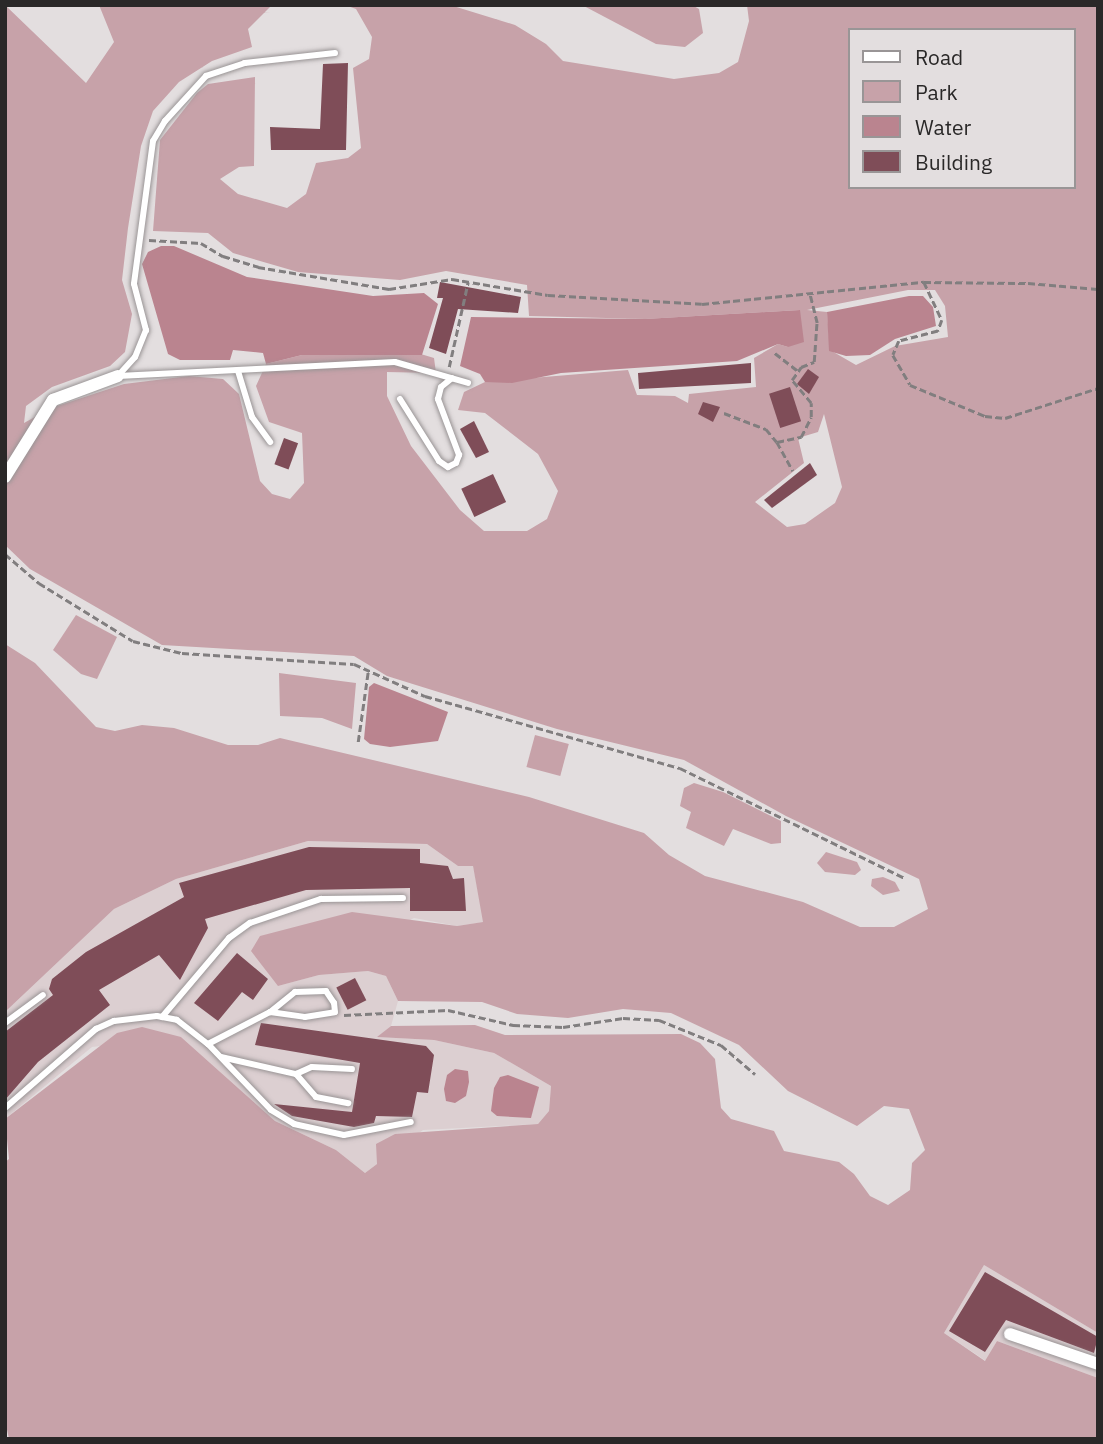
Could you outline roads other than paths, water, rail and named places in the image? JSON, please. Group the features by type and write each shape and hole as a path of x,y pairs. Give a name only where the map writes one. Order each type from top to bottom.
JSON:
{"street":[{"path":"5,477 53,401 118,376"},
{"path":"1010,1334 1098,1364"}],"lane":[{"path":"118,376 135,357 146,330 134,284 153,141 186,94 206,76 244,63 335,53"},
{"path":"118,376 395,362 468,383"},
{"path":"238,371 252,417 270,442"},
{"path":"400,399 439,461 448,467 456,463 458,455 438,400 441,387 452,377"},
{"path":"162,1017 229,938 250,923 321,899 403,898"},
{"path":"208,1044 270,1012 295,992 326,991 335,1012 305,1017 270,1012"},
{"path":"5,1023 43,995"},
{"path":"5,1108 96,1029 114,1021 162,1017 177,1020 208,1044 271,1110 294,1124 344,1135 411,1122"},
{"path":"221,1057 296,1074 316,1097 348,1103"},
{"path":"296,1074 312,1066 352,1069"}],"water":[{"path":"161,246 174,246 247,277 373,296 424,293 438,304 422,355 302,355 266,364 263,353 233,350 230,360 180,360 168,354 142,264 148,252"},
{"path":"909,296 923,296 933,307 936,326 895,339 870,355 846,356 829,351 827,312"},
{"path":"800,310 804,342 788,347 778,344 737,361 561,373 512,383 485,382 480,374 460,366 471,317 645,319"},
{"path":"374,683 448,712 438,741 390,747 370,744 364,739 369,687"},
{"path":"455,1069 468,1071 469,1082 466,1096 455,1103 446,1101 444,1089 447,1075"},
{"path":"508,1075 539,1087 531,1118 497,1116 491,1111 494,1088 500,1077"}]}
